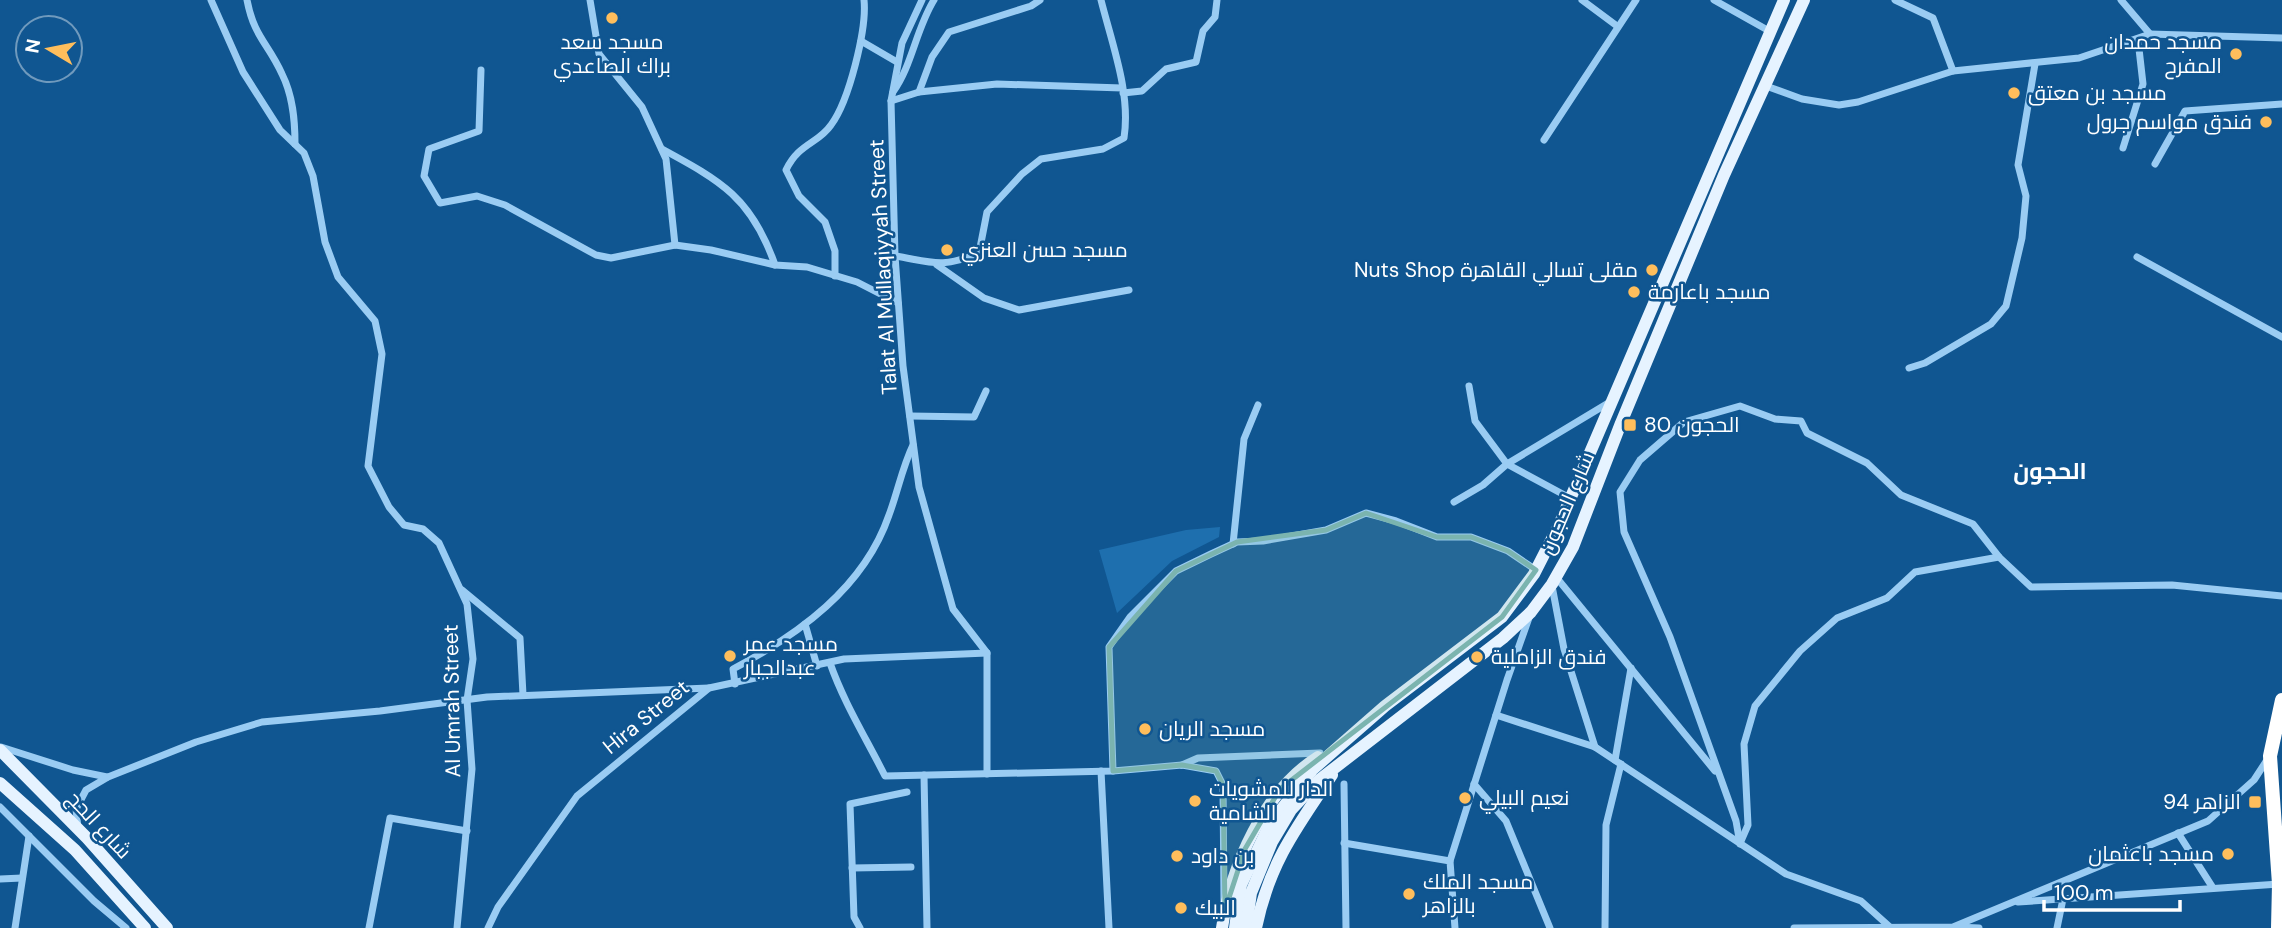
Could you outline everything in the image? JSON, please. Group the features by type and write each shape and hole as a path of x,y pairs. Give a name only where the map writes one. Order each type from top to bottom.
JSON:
{"highway":[{"path":"2278,928 2278,814 2270,756 2282,700"}],"main road":[{"name":"شارع الحجون","path":"1235,928 1241,886 1270,824 1353,734 1502,617 1536,570 1570,498 1784,0"},
{"name":"شارع الحجون","path":"1246,928 1251,893 1272,842 1316,775 1340,764 1503,638 1531,612 1554,580 1573,547 1621,423 1719,188 1804,0"},
{"path":"1222,928 1224,910 1245,849 1280,789 1303,766 1353,734"},
{"name":"شارع الحج","path":"0,748 167,928"},
{"path":"1256,928 1262,896 1282,848 1340,764"},
{"name":"شارع الحج","path":"0,783 75,850 145,928"}],"street":[{"path":"211,0 243,72 281,130 295,144"},
{"name":"Al Umrah Street","path":"247,0 252,26 283,74 295,113 295,144 304,153 313,176 325,242 338,277 375,321 382,354 368,466 389,507 404,525 423,529 439,543 467,604 473,659 467,699 472,769 457,928"},
{"path":"590,0 599,54 642,107 666,159 675,245"},
{"path":"835,276 835,251 825,222 799,195 786,170 794,153 831,125 861,41 866,21 864,0"},
{"name":"Talat Al Mullaqiyyah Street","path":"922,0 908,27 897,62 892,97 895,256 909,416 919,487 953,609 986,653"},
{"name":"Talat Al Mullaqiyyah Street","path":"892,97 917,32 934,0"},
{"path":"919,92 932,57 949,32 1031,6 1040,0"},
{"path":"895,256 936,265 960,261 979,253 987,212 994,202 1041,159 1103,149 1124,138 1126,121 1122,91 1101,0"},
{"path":"892,97 997,85 1142,91 1166,69 1196,62 1203,31 1215,17 1217,0"},
{"path":"1582,0 1617,26"},
{"path":"1544,140 1636,0"},
{"path":"1714,0 1771,32"},
{"path":"1895,0 1933,18 1953,71"},
{"path":"2121,0 2150,34"},
{"path":"1766,86 1802,99 1839,105 1858,102 1953,71 2079,58 2150,34 2282,38"},
{"path":"2123,148 2143,84 2138,40"},
{"path":"861,41 897,62"},
{"path":"1909,368 1925,363 1990,324 2006,306 2022,238 2026,197 2018,165 2035,64"},
{"path":"481,70 478,131 429,149 424,176 440,203 477,196 505,205 603,257 611,258 675,245 741,255 775,265 807,267 857,282 898,303"},
{"path":"2155,164 2185,111 2282,104"},
{"path":"661,148 703,171 734,194 767,241 775,265"},
{"path":"2137,257 2282,337"},
{"path":"936,265 984,298 1018,310 1129,290"},
{"path":"1469,386 1475,421 1507,464 1570,498"},
{"path":"909,416 974,417 986,391"},
{"path":"1454,502 1483,485 1507,464 1610,402"},
{"path":"1233,544 1244,439 1258,405"},
{"path":"1740,844 1736,821 1670,636 1624,532 1620,492 1640,460 1684,422 1740,406 1775,419 1801,421 1807,433 1867,463 1901,495 1973,524 1999,557 2031,587 2172,585 2282,596"},
{"path":"735,684 733,669 805,624 829,606 849,584 889,517 901,470 913,444"},
{"path":"1113,771 1109,647 1130,617 1176,571 1233,544 1326,530 1366,513 1437,537 1471,537 1508,551 1536,570"},
{"path":"1740,844 1748,825 1744,744 1755,706 1800,651 1837,618 1886,598 1915,572 1999,557"},
{"path":"1554,580 1631,668 1720,777"},
{"path":"1554,580 1564,649 1595,747"},
{"path":"459,587 520,638 523,695"},
{"path":"1455,928 1450,861 1531,612"},
{"path":"805,624 817,666"},
{"path":"986,653 987,774"},
{"name":"Hira Street","path":"488,928 498,907 577,796 709,688 844,659 986,653"},
{"path":"830,663 842,699 859,721 885,776 1113,771 1182,765 1216,771 1223,786 1224,910"},
{"path":"1605,928 1606,825 1631,668"},
{"path":"78,829 76,809 86,790 108,777 196,742 262,722 467,699 709,688"},
{"path":"1496,715 1595,747 1786,874 1861,901 1890,927"},
{"path":"0,748 73,770 108,777"},
{"path":"1182,765 1198,758 1323,753"},
{"path":"1953,927 2208,821 2254,780 2270,756"},
{"path":"1101,771 1109,928"},
{"path":"924,775 928,928"},
{"path":"1344,784 1346,928"},
{"path":"1474,784 1506,821 1550,928"},
{"path":"860,928 854,917 850,804 907,792"},
{"path":"0,807 126,928"},
{"path":"369,928 390,818 467,831"},
{"path":"2178,833 2213,888"},
{"path":"15,928 29,836"},
{"path":"1344,842 1450,861"},
{"path":"852,868 911,867"},
{"path":"0,879 22,878"},
{"path":"2012,902 2279,884"},
{"path":"2057,928 2063,899"},
{"path":"1794,928 1979,928"}],"highlighted area":[{"path":"1366,513 1437,537 1471,537 1508,551 1536,570 1502,617 1280,789 1245,849 1225,910 1223,785 1216,771 1182,765 1113,771 1109,647 1176,571 1237,542 1326,530"}],"shaded area":[{"path":"1220,527 1219,537 1172,561 1117,613 1099,550 1186,530"}],"place":[{"name":"مسجد سعد براك الصاعدي","path":"612,18"},
{"name":"مسجد حمدان المفرح","path":"2236,54"},
{"name":"مسجد بن معتق","path":"2014,93"},
{"name":"فندق مواسم جرول","path":"2266,122"},
{"name":"مسجد حسن العنزي","path":"947,250"},
{"name":"Nuts Shop مقلى تسالي القاهرة","path":"1652,270"},
{"name":"مسجد باعارمة","path":"1634,292"},
{"name":"الحجون 80","path":"1630,425"},
{"name":"مسجد عمر عبدالجبار","path":"730,656"},
{"name":"فندق الزاملية","path":"1477,657"},
{"name":"مسجد الريان","path":"1145,729"},
{"name":"نعيم البيلي","path":"1465,798"},
{"name":"الدار للمشويات الشامية","path":"1195,801"},
{"name":"الزاهر 94","path":"2255,802"},
{"name":"مسجد باعثمان","path":"2228,854"},
{"name":"بن داود","path":"1177,856"},
{"name":"مسجد الملك بالزاهر","path":"1409,894"},
{"name":"البيك","path":"1181,908"}],"district":[{"name":"الحجون","path":"2050,471"}]}
